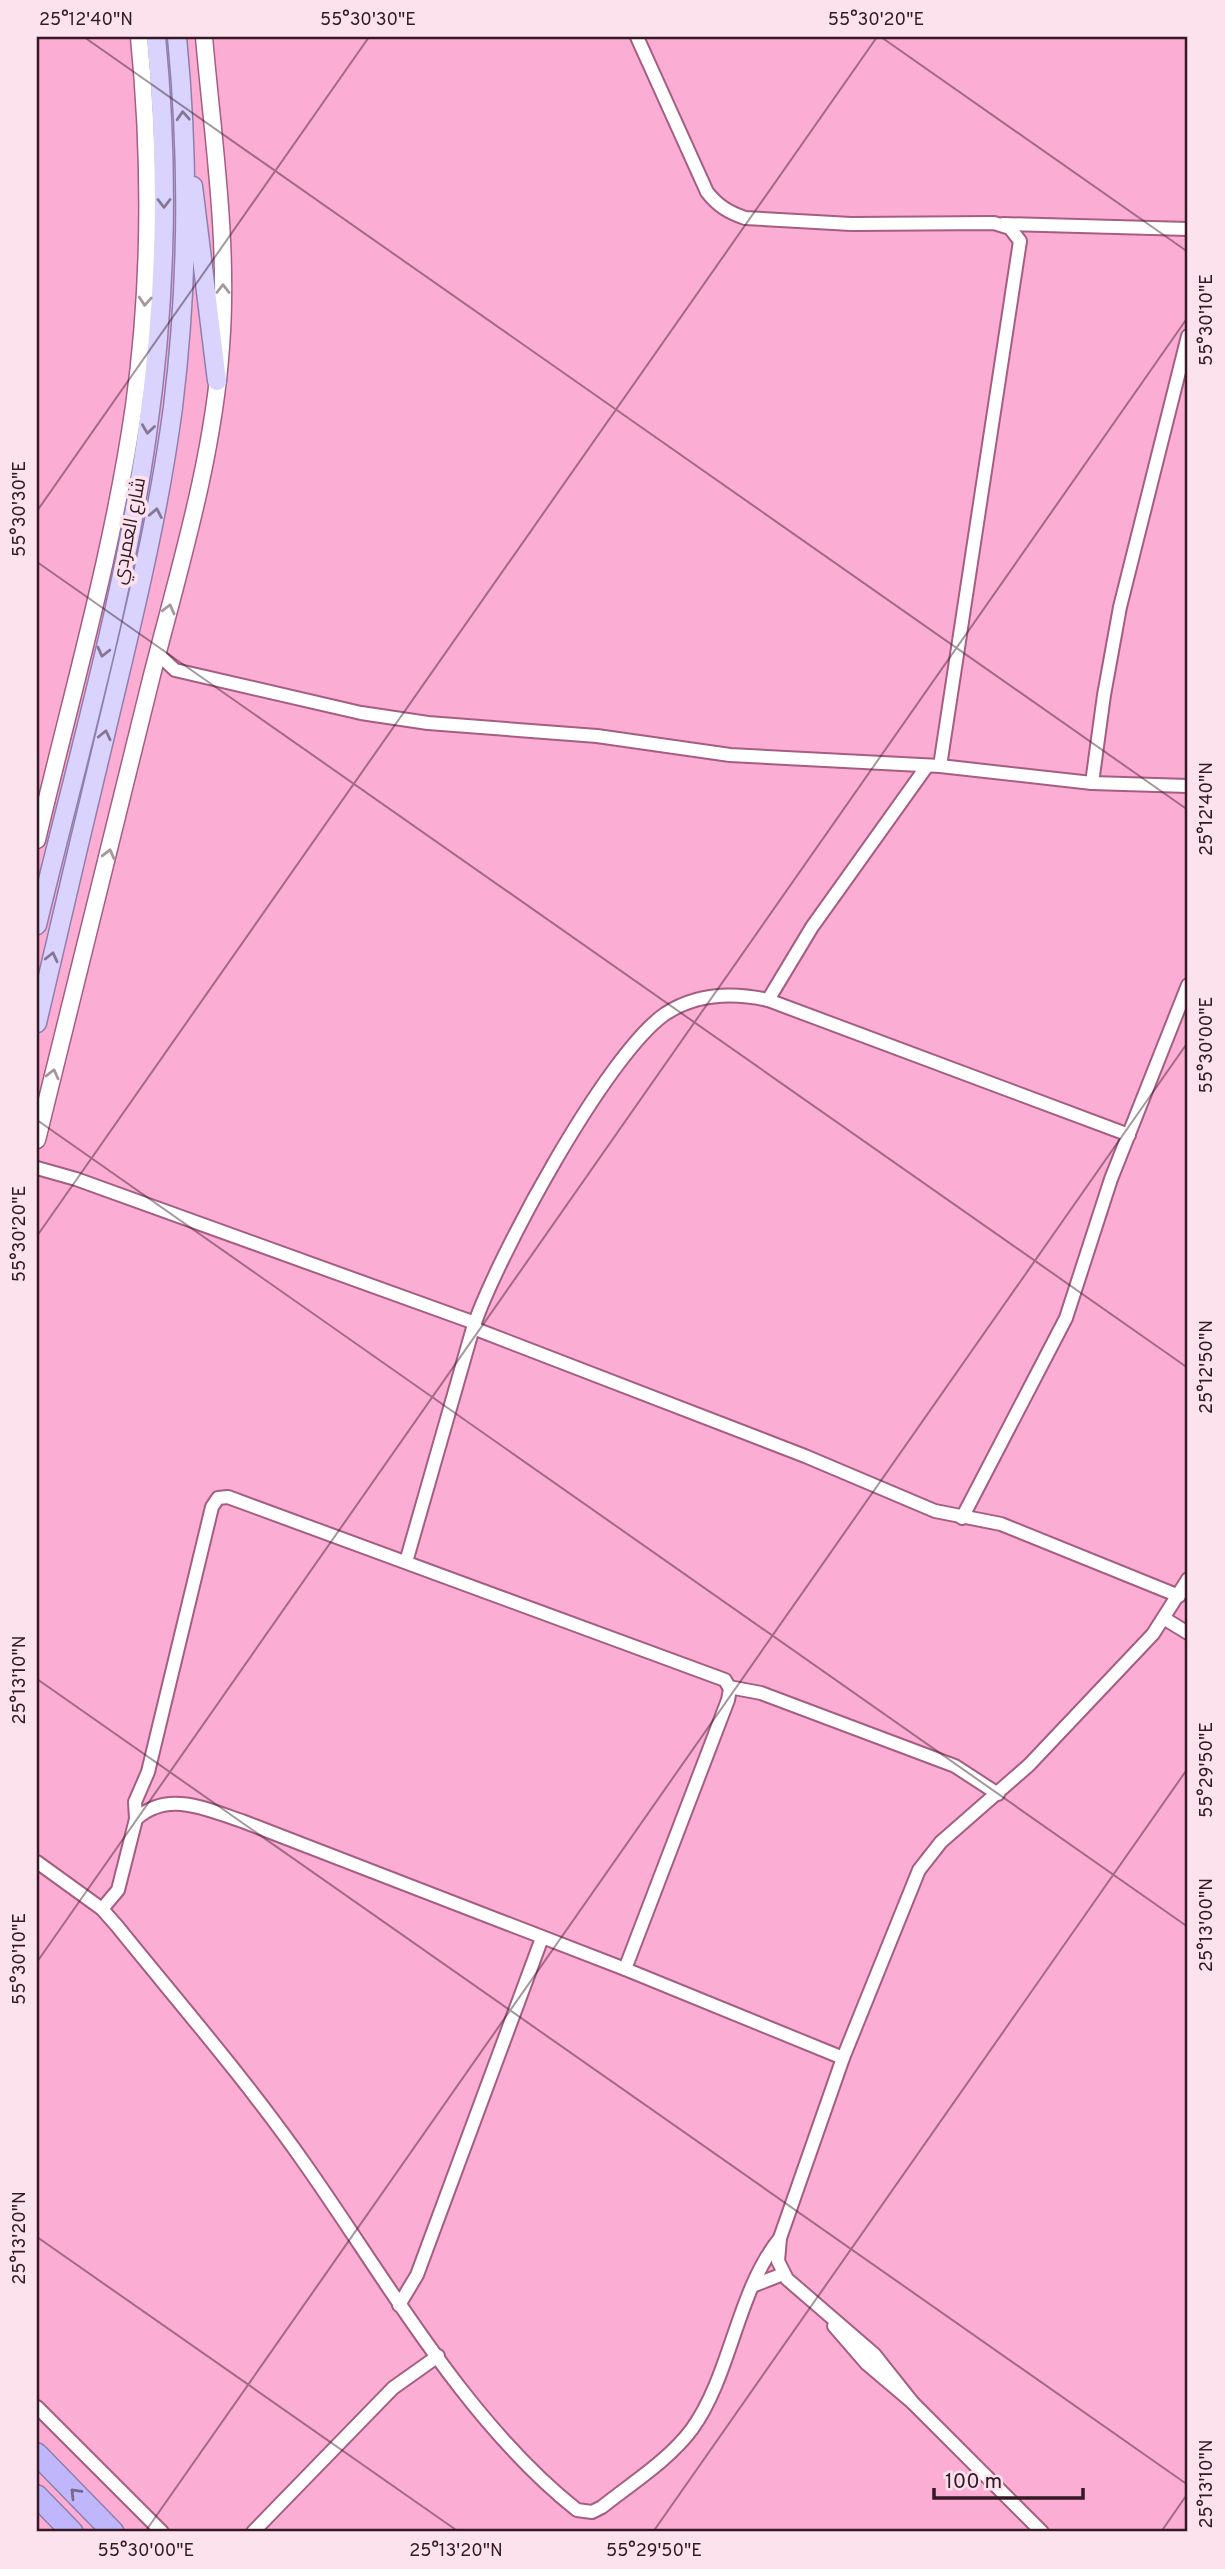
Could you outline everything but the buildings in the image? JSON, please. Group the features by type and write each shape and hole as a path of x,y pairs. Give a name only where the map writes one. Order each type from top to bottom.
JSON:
{"highway":[{"path":"37,2454 113,2532"},
{"path":"37,2496 72,2532"}],"main road":[{"name":"شارع العمردي","path":"37,925 122,570 149,424 158,342 163,246 162,116 156,37"},
{"name":"شارع العمردي","path":"37,1023 142,580 160,489 180,340 184,156 177,37"},
{"path":"184,156 197,206 217,381"}],"street":[{"path":"37,840 111,527 135,394 145,299 148,205 139,37"},
{"path":"37,1140 198,495 217,381 223,267 219,179 204,37"},
{"path":"638,37 707,192 717,205 730,213 745,218 851,224 1003,224 1188,229"},
{"path":"768,1000 802,942 933,766 1020,250 1016,234 1003,224"},
{"path":"1092,783 1120,607 1188,336"},
{"path":"158,654 176,670 361,713 418,722 597,736 730,755 933,766 1092,783 1188,786"},
{"path":"151,681 176,670"},
{"path":"962,1518 1066,1318 1111,1180 1188,985"},
{"path":"406,1562 474,1325 524,1222 573,1134 613,1072 649,1028 665,1014 704,997 736,995 768,1000 1129,1135"},
{"path":"37,1167 76,1178 474,1325 805,1456 935,1511 1013,1528 1179,1596"},
{"path":"102,1909 118,1890 136,1819 135,1802 148,1772 214,1502 228,1497 605,1638 720,1676 729,1687 761,1693 955,1766 998,1794"},
{"path":"1042,2532 912,2403 874,2354 783,2274 778,2261 780,2238 843,2058 919,1870 952,1830 998,1794 1029,1765 1165,1619 1188,1578"},
{"path":"1165,1619 1188,1633"},
{"path":"625,1969 728,1700 729,1687"},
{"path":"136,1819 145,1811 167,1803 217,1812 625,1969 843,2058"},
{"path":"37,1862 102,1909 276,2125 399,2305 438,2356 505,2440 573,2507 592,2512 602,2507 674,2449 692,2428 765,2260 780,2238"},
{"path":"399,2305 418,2275 542,1938"},
{"path":"755,2285 783,2274"},
{"path":"253,2532 393,2388 438,2356"},
{"path":"37,2407 162,2532"},
{"path":"37,2496 59,2532"}]}
